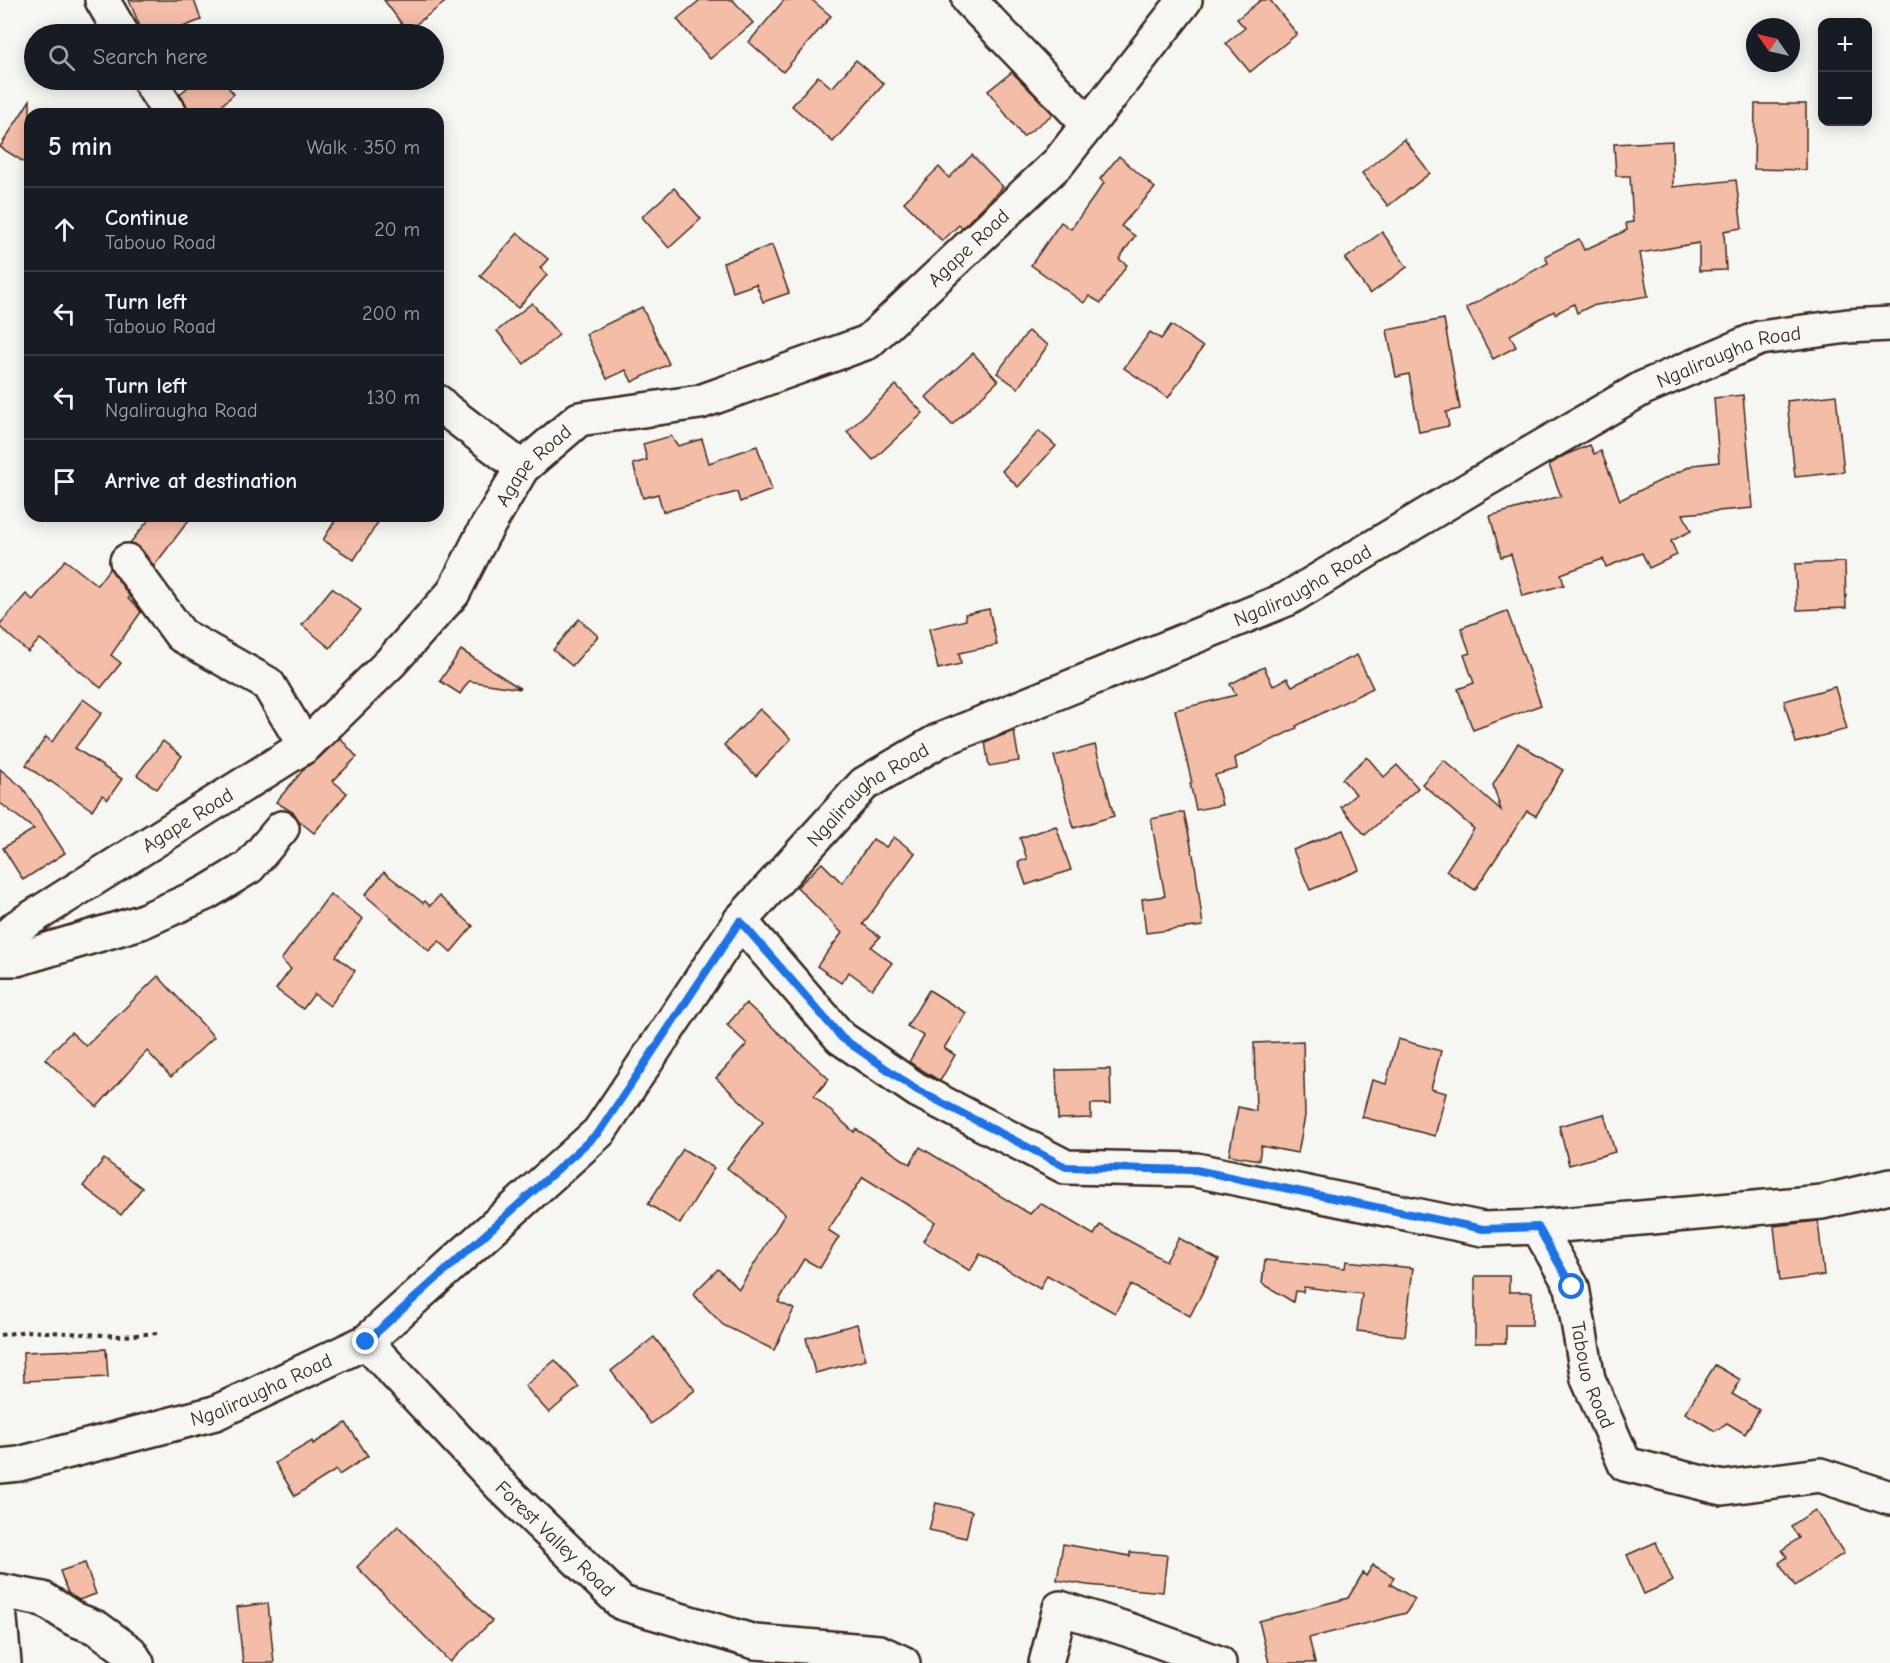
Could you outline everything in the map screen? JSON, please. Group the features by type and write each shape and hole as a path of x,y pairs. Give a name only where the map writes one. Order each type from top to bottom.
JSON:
{"street":[{"path":"102,0 116,24"},
{"path":"969,0 1088,124"},
{"name":"Agape Road","path":"0,942 17,927 305,746 390,663 453,593 483,534 522,468 579,419 699,402 868,342 1059,162 1185,0"},
{"path":"155,90 166,108"},
{"name":"Ngaliraugha Road","path":"0,1466 20,1464 215,1413 366,1342 599,1132 740,921 864,784 938,741 1287,599 1643,388 1760,338 1848,326 1890,324"},
{"path":"444,408 522,468"},
{"path":"127,561 181,635 268,684 305,746"},
{"path":"0,959 17,959 141,922 206,893 249,867 282,828"},
{"path":"740,921 842,1038 917,1090 1066,1167 1196,1170 1483,1229 1538,1227 1822,1202 1890,1186"},
{"name":"Tabouo Road","path":"1538,1227 1572,1287 1588,1379 1625,1464 1723,1488 1820,1475 1890,1498"},
{"name":"Forest Valley Road","path":"366,1342 501,1486 622,1603 755,1642 879,1652 903,1663"},
{"path":"0,1591 43,1599 74,1619 97,1628 130,1652 137,1663"},
{"path":"1046,1663 1060,1608 1130,1630 1219,1663"},
{"path":"0,1618 4,1663"}],"path":[{"path":"0,1335 28,1330 123,1336 159,1333"}],"building":[{"path":"129,0 194,0 201,20 190,24 139,24"},
{"path":"384,0 448,0 416,24 402,24"},
{"path":"700,0 733,0 753,23 710,59 677,19"},
{"path":"784,0 812,0 831,16 783,72 749,42"},
{"path":"1261,0 1270,0 1297,34 1250,72 1226,43 1245,28 1237,19"},
{"path":"856,60 884,84 833,142 792,106 818,76 832,88"},
{"path":"1012,72 1053,114 1023,137 988,91"},
{"path":"185,90 231,90 234,94 219,108 187,108 180,94"},
{"path":"1755,104 1806,104 1806,170 1754,169"},
{"path":"24,109 24,162 0,147"},
{"path":"1404,139 1430,173 1388,206 1362,173"},
{"path":"1672,141 1673,187 1736,180 1742,228 1724,231 1726,270 1699,271 1699,243 1640,253 1648,296 1591,306 1577,313 1574,304 1555,314 1554,311 1510,335 1516,347 1493,359 1466,308 1548,263 1545,256 1579,239 1584,250 1627,230 1626,223 1633,222 1630,176 1616,176 1614,144"},
{"path":"972,155 1003,187 962,228 959,225 942,241 904,202 939,167 949,178"},
{"path":"1119,156 1155,188 1121,226 1135,236 1119,259 1127,265 1101,303 1089,296 1084,303 1031,265 1061,222 1071,229 1104,183 1100,179"},
{"path":"674,188 701,219 669,248 642,217"},
{"path":"1382,232 1407,267 1370,294 1345,259"},
{"path":"518,233 548,259 540,268 547,275 518,308 480,276"},
{"path":"772,245 789,293 763,302 756,284 733,292 723,263"},
{"path":"532,303 559,335 524,364 497,331"},
{"path":"642,307 669,364 632,382 626,370 607,379 586,334"},
{"path":"1444,319 1460,409 1446,412 1449,426 1419,432 1409,374 1396,377 1387,330"},
{"path":"1171,325 1203,347 1168,398 1124,368 1150,332 1161,339"},
{"path":"1028,331 1048,345 1018,388 997,373"},
{"path":"973,353 998,381 952,425 926,397"},
{"path":"896,385 923,413 873,460 847,432"},
{"path":"1743,395 1753,508 1683,514 1691,531 1671,541 1677,555 1649,568 1642,553 1606,567 1603,559 1561,574 1564,585 1523,596 1511,554 1501,557 1490,516 1561,496 1549,465 1565,455 1590,445 1594,454 1601,451 1620,500 1693,465 1719,462 1714,398"},
{"path":"1836,395 1844,472 1795,477 1787,401"},
{"path":"1039,431 1056,446 1018,487 1002,471"},
{"path":"671,436 678,446 702,439 709,463 757,446 772,490 740,502 737,492 663,512 658,494 643,498 633,464 647,460 643,444"},
{"path":"147,522 187,522 154,566 142,550 130,543"},
{"path":"334,522 378,522 354,560 323,540"},
{"path":"65,560 97,585 110,568 130,597 128,599 141,612 111,655 121,663 101,688 40,639 28,652 0,627 0,624 26,594 33,600"},
{"path":"1845,562 1846,608 1797,610 1795,564"},
{"path":"332,588 361,610 330,648 302,625"},
{"path":"989,609 997,645 959,653 961,664 938,669 929,629 966,620 965,614"},
{"path":"1507,611 1541,705 1473,730 1458,689 1474,683 1464,655 1470,653 1461,628"},
{"path":"579,619 598,636 572,666 553,650"},
{"path":"461,650 521,689 469,681 460,694 440,681"},
{"path":"1357,655 1373,688 1235,758 1237,769 1215,775 1222,805 1196,810 1175,710 1236,695 1230,684 1264,667 1273,686 1287,678 1292,686"},
{"path":"1835,687 1847,729 1796,743 1784,701"},
{"path":"83,699 102,713 75,748 122,779 108,799 102,795 92,810 26,765 46,737 52,742"},
{"path":"760,709 791,739 756,776 724,745"},
{"path":"1014,731 1019,761 989,766 985,742"},
{"path":"340,738 357,757 333,781 347,793 314,833 299,821 294,813 276,802 304,769"},
{"path":"163,741 182,756 157,789 137,775"},
{"path":"1518,743 1563,770 1536,816 1527,811 1475,890 1446,871 1474,829 1422,784 1444,760 1501,810 1493,785"},
{"path":"1095,745 1114,816 1074,828 1054,756"},
{"path":"1367,757 1384,777 1397,765 1418,788 1365,835 1341,807 1356,794 1342,779"},
{"path":"0,769 23,788 65,853 23,880 3,848 34,829 0,803"},
{"path":"1184,812 1195,865 1203,926 1146,933 1142,899 1165,896 1151,819"},
{"path":"1056,826 1071,870 1026,885 1018,862 1027,859 1020,838"},
{"path":"1343,830 1359,870 1310,890 1293,850"},
{"path":"894,837 915,853 863,924 880,937 871,947 892,963 872,989 849,972 841,983 817,966 842,933 797,887 822,863 842,883 873,839 886,847"},
{"path":"384,872 423,903 425,901 430,906 439,896 473,926 451,952 439,941 429,951 365,895"},
{"path":"330,894 363,919 336,956 355,971 330,1006 314,994 303,1009 276,989 291,969 281,960"},
{"path":"158,976 214,1037 171,1077 147,1051 97,1107 45,1059 71,1032 86,1046"},
{"path":"929,990 966,1013 944,1048 955,1055 940,1081 909,1062 924,1036 907,1026"},
{"path":"746,1003 829,1079 814,1096 854,1132 856,1129 910,1164 920,1147 1030,1214 1040,1203 1094,1235 1100,1225 1166,1261 1179,1238 1219,1260 1190,1316 1131,1285 1115,1313 1047,1275 1040,1289 980,1254 970,1271 923,1241 935,1222 863,1177 828,1230 839,1237 820,1268 804,1259 778,1302 794,1309 774,1350 723,1325 693,1294 718,1269 739,1289 785,1214 727,1168 763,1122 716,1078 747,1044 727,1025"},
{"path":"1398,1039 1441,1051 1431,1089 1446,1093 1435,1136 1362,1117 1372,1080 1386,1084"},
{"path":"1303,1041 1305,1116 1298,1153 1261,1146 1259,1160 1229,1155 1238,1107 1256,1111 1254,1043"},
{"path":"1110,1069 1111,1104 1091,1104 1091,1118 1058,1119 1056,1070"},
{"path":"1604,1114 1615,1152 1569,1165 1559,1126"},
{"path":"683,1149 714,1168 680,1224 648,1204"},
{"path":"104,1159 142,1188 121,1215 83,1186"},
{"path":"1818,1221 1824,1275 1780,1281 1774,1226"},
{"path":"1265,1260 1345,1268 1346,1261 1413,1268 1405,1336 1357,1331 1362,1294 1304,1287 1303,1292 1295,1291 1293,1302 1262,1283"},
{"path":"1475,1276 1509,1276 1509,1292 1532,1292 1532,1325 1506,1325 1506,1343 1475,1343"},
{"path":"857,1324 866,1360 815,1373 806,1338"},
{"path":"654,1337 695,1390 651,1424 611,1371"},
{"path":"106,1349 108,1377 24,1381 23,1352"},
{"path":"555,1360 579,1387 549,1413 525,1386"},
{"path":"1715,1365 1741,1380 1732,1394 1759,1410 1745,1434 1727,1423 1715,1431 1685,1413"},
{"path":"346,1423 368,1456 339,1475 336,1470 295,1496 275,1463 312,1441 313,1444"},
{"path":"936,1503 972,1511 966,1538 929,1530"},
{"path":"1815,1510 1844,1553 1795,1586 1779,1563 1787,1557 1782,1550 1799,1538 1791,1526"},
{"path":"398,1526 492,1621 450,1662 357,1567"},
{"path":"1656,1542 1673,1581 1644,1594 1627,1555"},
{"path":"1063,1544 1130,1556 1130,1552 1167,1555 1163,1592 1057,1580"},
{"path":"85,1563 96,1594 79,1600 68,1593 60,1571"},
{"path":"1373,1565 1394,1577 1390,1584 1415,1599 1406,1613 1309,1638 1315,1663 1269,1663 1259,1621 1348,1598 1363,1573 1366,1576"},
{"path":"268,1603 274,1663 243,1663 237,1607"}],"route":[{"path":"366,1342 599,1132 740,921 842,1038 917,1090 1066,1167 1196,1170 1483,1229 1538,1227 1572,1287"}]}
